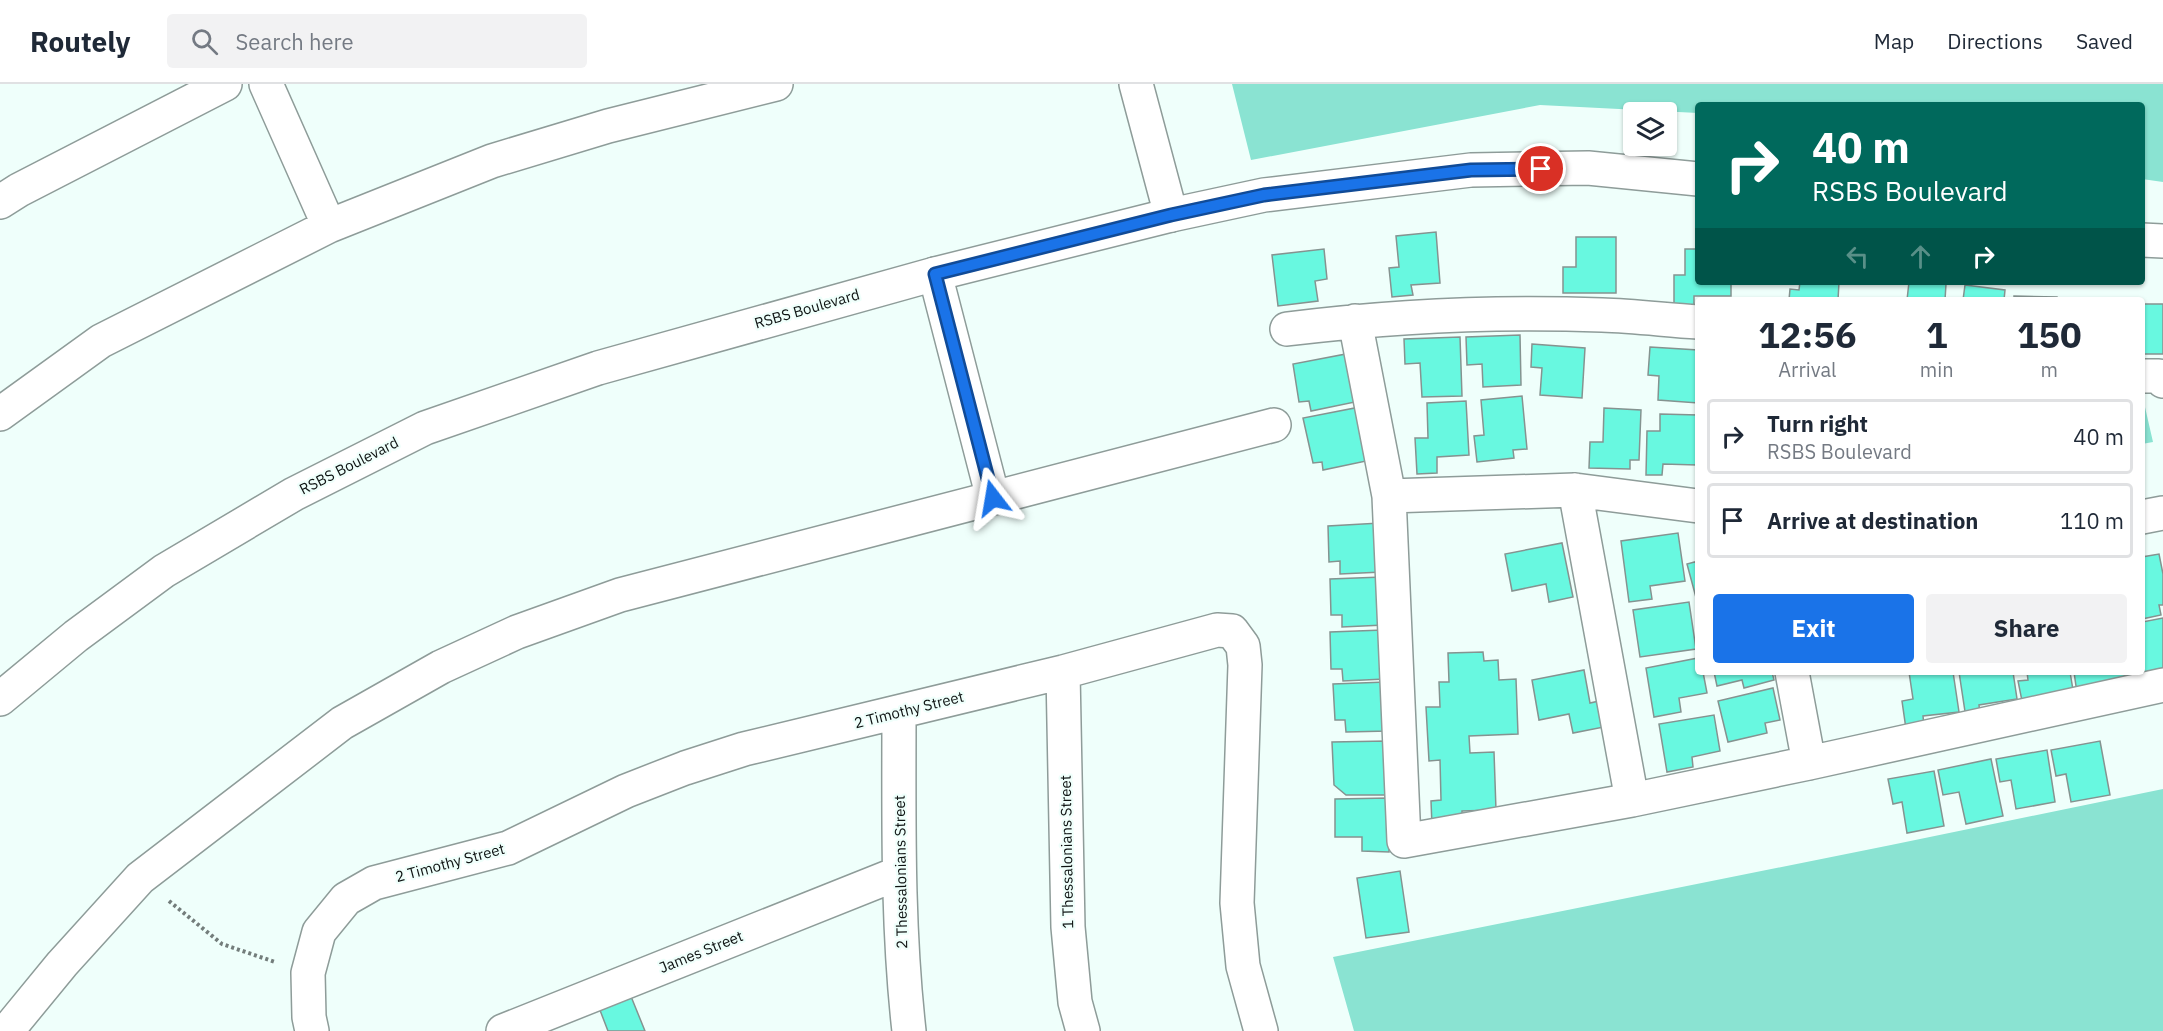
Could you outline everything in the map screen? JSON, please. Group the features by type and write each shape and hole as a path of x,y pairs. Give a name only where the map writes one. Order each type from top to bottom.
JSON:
{"street":[{"path":"0,202 19,190 225,84"},
{"path":"266,84 329,226"},
{"path":"0,414 101,341 329,226 492,161 608,126 776,84"},
{"path":"1136,84 1171,215"},
{"name":"RSBS Boulevard","path":"0,699 76,636 164,571 294,494 425,428 597,368 935,274 1171,215 1264,195 1471,170 1588,168 1695,179"},
{"path":"2145,240 2163,241"},
{"path":"935,274 993,498"},
{"path":"1287,329 1355,321 1487,315 1602,315 1695,322"},
{"path":"1355,321 1389,496 1404,841 1632,800 2163,685"},
{"path":"2145,376 2159,376 2163,381"},
{"path":"7,1031 62,964 140,878 342,723 441,667 517,632 620,595 1274,425"},
{"path":"1389,496 1575,490 1695,506"},
{"path":"1575,490 1632,800"},
{"path":"2145,516 2163,513"},
{"name":"2 Timothy Street","path":"312,1031 309,1017 308,973 319,932 346,899 374,884 508,848 626,791 744,749 1063,672 1217,630 1232,631 1243,646 1245,664 1237,903 1243,966 1261,1031"},
{"name":"1 Thessalonians Street","path":"1063,672 1068,927 1075,1002 1083,1031"},
{"path":"1793,675 1809,763"},
{"name":"2 Thessalonians Street","path":"899,712 899,873 904,985 909,1031"},
{"name":"James Street","path":"503,1031 899,873"}],"path":[{"path":"140,878 222,944 308,973"}],"green space":[{"path":"1232,84 2163,84 2163,182 2145,179 2145,102 1695,102 1695,113 1677,112 1677,102 1623,102 1623,109 1540,105 1251,160"},
{"path":"2145,407 2153,442 2145,443"},
{"path":"2163,789 2163,1031 1354,1031 1333,957 1891,845"}],"building":[{"path":"1436,232 1440,283 1411,285 1413,295 1392,297 1389,268 1399,267 1396,236"},
{"path":"1576,237 1616,237 1616,293 1563,293 1563,267 1576,267"},
{"path":"1324,249 1327,279 1315,281 1318,301 1278,306 1272,255"},
{"path":"1685,249 1695,249 1695,285 1731,285 1731,296 1694,296 1694,307 1674,307 1674,275 1685,275"},
{"path":"1800,285 1839,285 1838,297 1789,297 1790,289 1799,290"},
{"path":"1909,285 1946,285 1945,297 1907,297"},
{"path":"1965,285 2005,290 2004,297 1963,297"},
{"path":"2145,304 2163,304 2163,354 2145,354"},
{"path":"1520,335 1521,385 1483,387 1482,364 1467,365 1466,337"},
{"path":"1460,337 1462,396 1422,397 1420,363 1405,364 1404,339"},
{"path":"1532,344 1585,348 1582,398 1540,395 1542,368 1531,367"},
{"path":"1650,347 1695,350 1695,403 1658,400 1659,376 1648,375"},
{"path":"1346,354 1355,402 1311,411 1309,401 1299,402 1293,364"},
{"path":"1522,396 1527,449 1513,450 1514,458 1477,462 1474,436 1484,435 1481,400"},
{"path":"1466,401 1469,455 1437,457 1437,473 1417,474 1415,438 1428,438 1427,403"},
{"path":"1360,407 1371,460 1323,470 1322,462 1313,463 1303,418"},
{"path":"1604,408 1641,410 1639,460 1630,460 1630,469 1589,468 1590,442 1603,442"},
{"path":"1660,414 1695,415 1695,465 1663,464 1662,475 1646,475 1647,431 1660,431"},
{"path":"1380,523 1382,572 1340,574 1340,561 1329,562 1328,526"},
{"path":"1678,533 1685,581 1650,586 1652,599 1629,602 1621,541"},
{"path":"1562,543 1573,597 1549,602 1546,584 1512,591 1505,554"},
{"path":"2159,554 2163,574 2163,605 2159,605 2161,615 2145,618 2145,556"},
{"path":"1695,562 1695,594 1687,564"},
{"path":"1382,577 1384,625 1342,627 1342,615 1331,615 1330,579"},
{"path":"1689,602 1695,649 1640,657 1633,610"},
{"path":"2163,618 2163,668 2145,672 2145,621"},
{"path":"1383,630 1385,679 1343,681 1342,669 1331,669 1330,632"},
{"path":"1483,652 1484,661 1498,660 1499,680 1516,679 1518,734 1469,736 1470,753 1494,752 1496,810 1462,811 1462,824 1432,826 1431,801 1441,800 1440,760 1429,761 1426,707 1440,707 1439,682 1449,682 1448,653"},
{"path":"1695,659 1695,675 1704,675 1707,693 1679,698 1681,712 1654,717 1646,668"},
{"path":"1584,670 1590,703 1599,701 1604,727 1573,733 1569,714 1539,720 1532,680"},
{"path":"2145,672 2147,687 2131,690 2128,675 2145,675"},
{"path":"1715,675 1773,675 1774,680 1744,688 1742,680 1717,686"},
{"path":"1909,675 1953,675 1959,712 1923,716 1924,726 1906,729 1902,701 1913,699"},
{"path":"1959,675 2013,675 2017,699 1979,705 1980,715 1966,718"},
{"path":"2027,675 2070,675 2073,690 2024,711 2018,681 2028,680"},
{"path":"2074,675 2124,675 2125,680 2078,700"},
{"path":"1386,682 1388,731 1346,732 1345,720 1335,720 1333,684"},
{"path":"1773,688 1780,720 1765,723 1767,733 1728,742 1718,701"},
{"path":"1714,715 1720,751 1692,757 1693,767 1667,772 1659,724"},
{"path":"1387,741 1388,795 1346,795 1334,785 1332,742"},
{"path":"2100,741 2110,795 2071,802 2066,774 2056,776 2051,750"},
{"path":"2047,750 2055,802 2016,809 2011,780 2000,782 1996,759"},
{"path":"1991,759 2003,816 1966,824 1959,792 1943,795 1938,770"},
{"path":"1934,771 1944,826 1907,833 1902,802 1893,804 1888,779"},
{"path":"1389,798 1389,852 1362,851 1362,837 1335,837 1335,799"},
{"path":"1400,871 1409,932 1366,938 1357,878"},
{"path":"630,994 645,1031 608,1031 598,1005"}],"route":[{"path":"993,498 935,274 1171,215 1264,195 1471,170 1541,169"}]}
